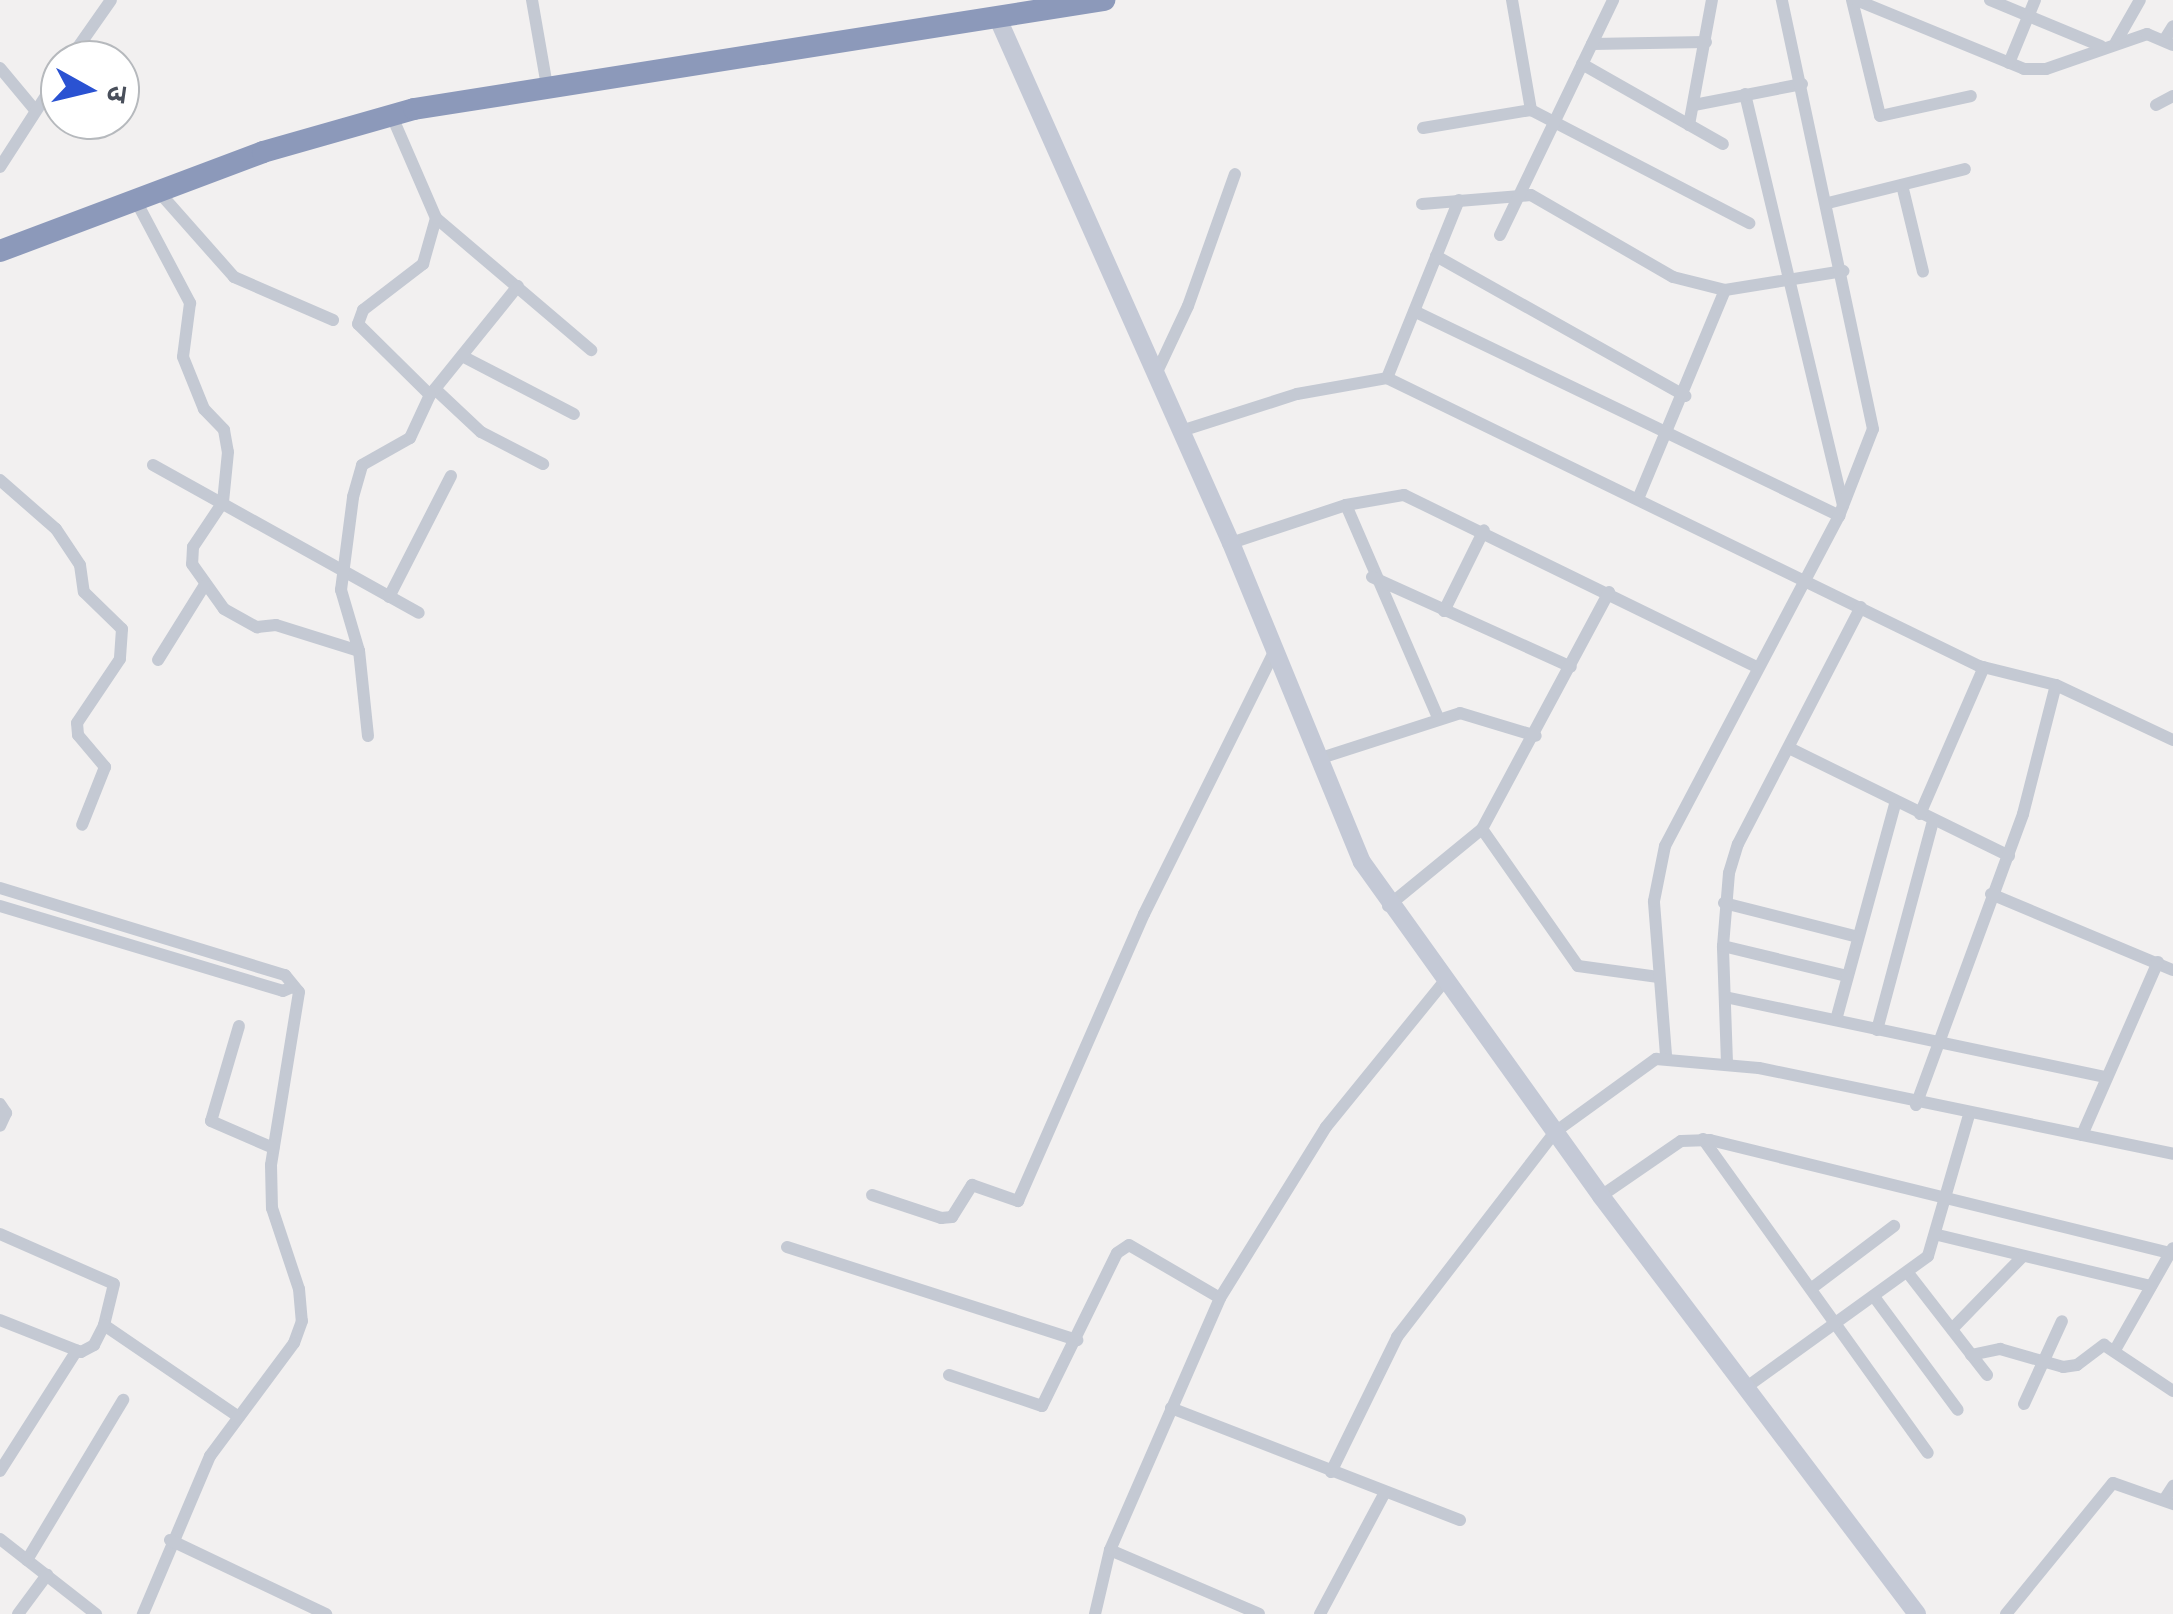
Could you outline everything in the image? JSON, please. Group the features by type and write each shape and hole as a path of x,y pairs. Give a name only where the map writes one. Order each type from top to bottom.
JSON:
{"highway":[{"path":"994,10 1040,0"},
{"path":"0,251 135,199 391,114 796,45 821,35 994,10 1104,0"}],"street":[{"path":"83,40 110,0"},
{"path":"532,0 547,86"},
{"path":"1512,0 1531,110"},
{"path":"1500,234 1613,0"},
{"path":"1689,125 1712,0"},
{"path":"1666,1055 1654,900 1665,846 1756,666 1841,511 1874,419 1782,0"},
{"path":"1854,0 2009,63 2038,70 2146,34 2169,42 2173,26"},
{"path":"1854,0 1884,119 1971,96"},
{"path":"1990,0 2101,46"},
{"path":"2009,63 2035,0"},
{"path":"2116,42 2140,0"},
{"path":"994,10 1231,543 1318,759 1388,906 1446,978 1601,1196 1917,1614"},
{"path":"1592,44 1706,42"},
{"path":"1582,64 1723,144"},
{"path":"0,68 35,110"},
{"path":"1694,105 1802,84"},
{"path":"1745,94 1792,279 1841,511"},
{"path":"2156,105 2173,96"},
{"path":"0,167 40,103"},
{"path":"1423,128 1531,110 1557,118 1750,223"},
{"path":"391,114 436,218 591,350"},
{"path":"1828,202 1965,170"},
{"path":"1156,374 1188,306 1234,174"},
{"path":"1902,185 1924,272"},
{"path":"158,191 234,278 332,320"},
{"path":"1422,204 1521,193 1674,277 1725,290 1843,271"},
{"path":"135,199 190,303 183,357 204,409 224,430 223,502 190,553 204,586 224,609 256,627 276,625 359,652"},
{"path":"1387,378 1459,200"},
{"path":"436,218 423,264 358,320 432,392 481,432 543,464"},
{"path":"1436,256 1685,396"},
{"path":"368,736 359,652 341,574 358,472 410,438 432,392 518,286"},
{"path":"1638,499 1685,396 1725,290"},
{"path":"1416,312 1667,436 1841,511"},
{"path":"462,356 574,414"},
{"path":"1181,430 1297,394 1387,378 1984,667 2056,684 2173,740"},
{"path":"153,465 223,502 341,574 419,614"},
{"path":"389,597 451,476"},
{"path":"0,480 44,514 80,564 84,592 122,629 120,659 77,723 78,735 105,767 82,825"},
{"path":"1231,543 1346,505 1404,494 1756,666"},
{"path":"1346,505 1372,576 1438,718"},
{"path":"1444,611 1484,530"},
{"path":"1372,576 1571,667"},
{"path":"158,660 204,586"},
{"path":"1388,906 1482,829 1536,736 1609,592"},
{"path":"1727,1064 1724,903 1738,844 1861,607"},
{"path":"872,1195 941,1218 952,1217 972,1185 1018,1201 1136,929 1273,654"},
{"path":"1877,1030 1926,818 1984,667"},
{"path":"1916,1106 1991,894 2009,856 2056,684"},
{"path":"1318,759 1438,718 1466,714 1536,736"},
{"path":"1789,748 1894,804 2009,856"},
{"path":"1836,1020 1894,804"},
{"path":"1482,829 1578,966 1658,978"},
{"path":"0,888 285,975 300,1000 273,1148 272,1208 299,1289 302,1320 294,1343 210,1456 170,1540 143,1614"},
{"path":"1991,894 2173,970"},
{"path":"1724,903 1858,937"},
{"path":"0,906 282,992 292,987"},
{"path":"1723,946 1847,976"},
{"path":"2082,1135 2158,962"},
{"path":"1095,1614 1110,1550 1220,1298 1326,1127 1446,978"},
{"path":"1724,996 2106,1077"},
{"path":"239,1026 212,1122 273,1148"},
{"path":"1331,1472 1397,1337 1555,1132 1666,1055 2173,1154"},
{"path":"0,1104 6,1113 0,1126"},
{"path":"1748,1386 1875,1298 1928,1256 1938,1235 1969,1115"},
{"path":"1601,1196 1681,1141 1703,1139 2172,1251 2115,1350"},
{"path":"1703,1139 1928,1453"},
{"path":"1812,1288 1894,1226"},
{"path":"0,1234 114,1284 104,1326 90,1350 76,1350 1,1323"},
{"path":"1938,1235 2151,1286"},
{"path":"949,1375 1042,1406 1117,1253 1128,1245 1220,1298"},
{"path":"787,1248 1077,1340"},
{"path":"1952,1329 2022,1257"},
{"path":"1908,1273 1986,1375"},
{"path":"1875,1298 1958,1410"},
{"path":"2024,1404 2062,1321"},
{"path":"104,1326 239,1417"},
{"path":"1971,1355 2000,1349 2040,1364 2076,1365 2100,1346 2115,1350 2173,1392"},
{"path":"0,1471 76,1350"},
{"path":"26,1560 123,1400"},
{"path":"1171,1408 1384,1494 1460,1520"},
{"path":"2006,1614 2106,1488 2125,1484 2169,1502 2173,1486"},
{"path":"1320,1614 1384,1494"},
{"path":"0,1539 96,1614"},
{"path":"170,1540 326,1614"},
{"path":"1110,1550 1259,1614"},
{"path":"18,1614 47,1575"}]}
